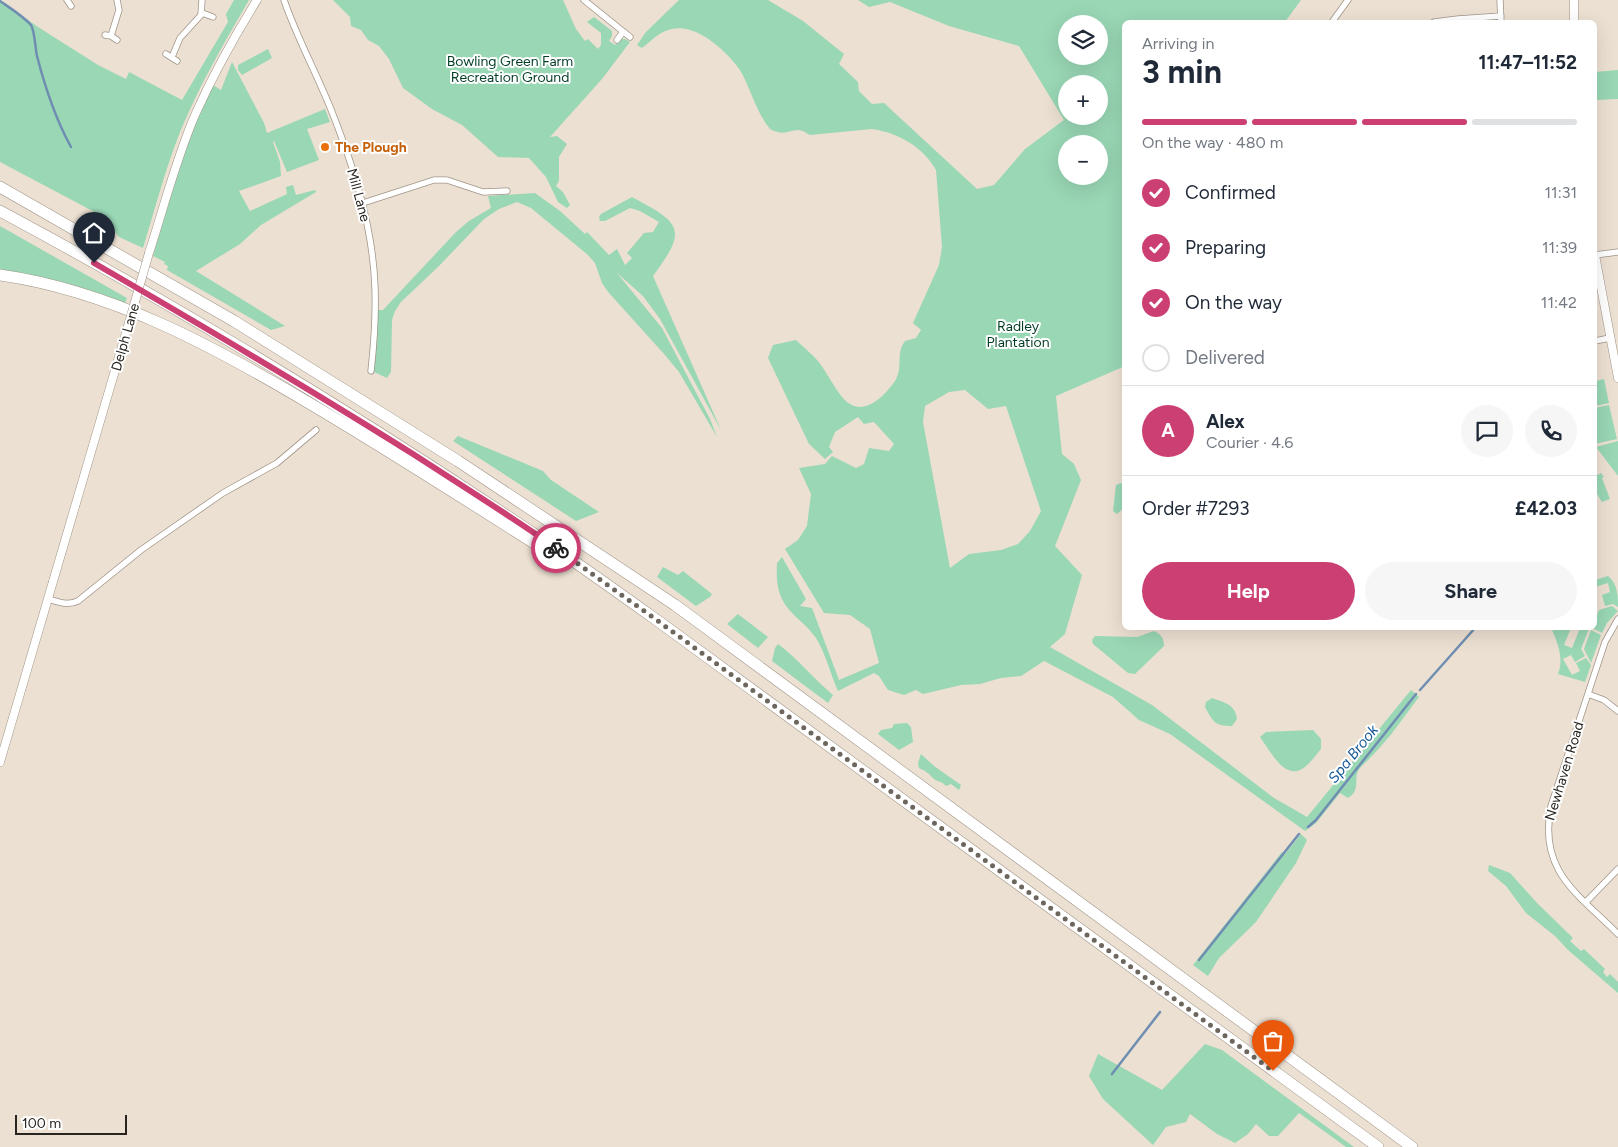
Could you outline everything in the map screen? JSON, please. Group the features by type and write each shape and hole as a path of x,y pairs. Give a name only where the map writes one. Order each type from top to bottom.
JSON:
{"highway":[{"path":"0,189 250,332 458,461 675,605 1410,1145"},
{"path":"0,211 221,336 345,411 543,539 1378,1147"},
{"path":"0,275 42,283 110,303 175,330 222,354 297,396 406,462 658,621"}],"street":[{"path":"111,37 119,10 118,0"},
{"path":"171,57 180,38 202,13 202,0"},
{"name":"Delph Lane","path":"0,762 165,199 195,116 220,62 257,0"},
{"name":"Mill Lane","path":"284,0 290,18 335,119 363,203 371,248 375,287 375,335 371,372"},
{"path":"584,0 630,37"},
{"path":"1333,20 1348,0"},
{"path":"1450,20 1501,19 1500,0"},
{"path":"1574,0 1574,20"},
{"path":"202,13 213,17"},
{"path":"617,40 623,32"},
{"path":"363,203 434,180 447,180 484,192 507,191"},
{"path":"1597,255 1618,252"},
{"path":"1597,266 1618,378"},
{"path":"1597,341 1610,338"},
{"path":"48,599 65,604 78,601 141,550 223,493 276,463 316,430"},
{"name":"Newhaven Road","path":"1618,619 1605,642 1551,806 1547,824 1551,855 1558,870 1571,888 1618,934"},
{"path":"1588,694 1604,700 1618,711"},
{"path":"1586,902 1618,869"}],"green space":[{"path":"0,0 98,65 126,79 129,72 182,100 228,22 226,14 234,0 249,0 187,115 165,175 143,248 119,237 104,217 0,162"},
{"name":"Bowling Green Farm Recreation Ground","path":"333,0 563,0 576,29 585,41 588,39 598,49 601,45 601,33 587,22 594,17 612,31 609,41 615,45 620,39 630,42 602,79 550,137 557,136 567,144 559,157 559,181 556,186 563,192 570,205 567,208 558,202 546,177 529,158 498,157 462,125 432,109 403,88 389,59 379,46 368,40 361,30 351,26 350,17"},
{"name":"Radley Plantation","path":"679,0 768,0 803,21 844,54 839,64 858,82 859,91 872,104 884,103 977,189 994,185 1025,149 1058,124 1108,125 1108,75 1058,75 1058,110 1019,46 949,26 890,2 869,7 858,0 1301,0 1286,20 1122,20 1122,367 1056,396 1062,454 1074,464 1081,480 1055,546 1082,575 1065,634 1050,647 1152,705 1274,798 1307,817 1411,690 1419,697 1384,743 1360,768 1356,788 1352,795 1348,798 1340,793 1316,823 1305,831 1170,734 1139,720 1113,697 1044,661 1021,676 1001,678 980,684 961,685 923,694 916,690 904,695 888,690 879,676 874,673 838,691 816,638 792,613 780,595 777,583 777,563 782,557 806,599 800,606 812,608 839,680 879,663 870,629 850,615 824,613 785,549 798,540 807,526 811,494 799,468 825,464 832,456 856,468 864,464 869,448 889,451 894,444 874,422 864,424 858,417 835,432 829,447 833,452 825,459 809,444 768,358 773,345 796,340 819,362 842,397 849,404 857,407 864,407 878,400 890,388 898,376 902,346 905,341 916,338 921,330 913,323 939,265 942,247 936,170 924,154 909,142 882,131 872,129 810,135 800,130 782,133 770,129 761,115 744,77 734,62 716,45 696,32 674,28 663,32 642,48 637,45 646,32","holes":["965,390 988,409 1006,406 1041,511 1030,531 1018,544 1001,550 969,554 950,568 923,422 925,406 949,392"]},
{"path":"268,49 272,58 242,75 238,70 238,65"},
{"path":"232,62 264,123 267,133 325,109 330,122 307,129 319,160 287,172 274,141 280,162 281,176 239,191 250,211 287,194 286,187 293,185 296,195 315,190 316,192 261,225 240,244 196,271 285,326 271,330 167,270 168,266 164,264 165,262 153,256 184,149 213,85 221,90"},
{"path":"1618,70 1618,99 1597,100 1597,72"},
{"path":"535,193 560,211 585,234 587,232 609,255 617,249 625,265 632,258 627,253 644,233 653,232 659,222 640,211 630,208 605,221 600,221 599,217 601,214 632,197 661,214 669,221 674,228 675,237 672,247 653,276 721,430 660,319 643,296 617,273 662,328 710,419 717,437 679,372 609,293 602,283 595,263 588,255 531,208 517,202 499,209 484,219 401,302 392,320 391,372 387,378 372,371 376,310 383,310 456,232 469,221 491,208 488,196"},
{"path":"0,226 127,298 124,306 0,274"},
{"path":"1604,379 1609,403 1597,406 1597,381"},
{"path":"1609,405 1617,439 1597,444 1597,408"},
{"path":"458,436 543,471 551,480 599,512 576,521 453,441"},
{"path":"1618,441 1618,476 1597,448 1597,447"},
{"path":"1601,473 1604,477 1602,478 1610,499 1602,502 1597,494 1597,474"},
{"path":"1122,484 1122,510 1117,514 1113,511 1116,485"},
{"path":"663,567 678,575 683,571 712,594 696,606 657,577"},
{"path":"1608,576 1611,579 1616,586 1618,607 1613,604 1605,606 1602,595 1610,592 1608,583 1597,586 1597,579"},
{"path":"1612,606 1618,611 1607,623 1602,633 1596,630 1599,610"},
{"path":"738,614 768,637 758,648 727,624"},
{"path":"1552,630 1570,630 1564,645 1572,648 1579,630 1589,630 1581,649 1585,656 1575,662 1571,655 1563,659 1572,675 1580,671 1576,663 1586,658 1591,665 1585,682 1558,674 1560,657"},
{"path":"1591,630 1601,635 1591,663 1584,649"},
{"path":"1154,631 1162,637 1164,646 1135,674 1128,673 1093,644 1092,640 1095,636 1137,637"},
{"path":"778,644 833,695 828,703 772,661"},
{"path":"1212,698 1232,707 1237,719 1232,726 1218,724 1210,716 1205,707 1206,702"},
{"path":"907,723 911,727 913,742 899,750 878,734 881,730 892,728 894,724"},
{"path":"1313,730 1321,739 1321,749 1307,765 1295,771 1283,767 1260,737 1266,732"},
{"path":"921,754 934,766 961,785 959,790 951,784 946,786 919,768 918,763"},
{"path":"1301,834 1307,840 1296,863 1256,922 1219,958 1208,976 1193,965 1282,852 1285,854"},
{"path":"1489,865 1510,873 1573,938 1570,941 1581,951 1584,949 1605,969 1603,972 1607,977 1610,974 1618,982 1618,993 1568,950 1555,936 1526,913 1506,886 1488,871"},
{"path":"1205,1044 1222,1050 1354,1147 1346,1147 1299,1113 1278,1136 1269,1136 1256,1124 1248,1134 1235,1143 1217,1134 1190,1114 1186,1122 1166,1127 1153,1145 1103,1099 1089,1076 1098,1054 1162,1090"}],"waterway":[{"path":"0,1 31,25 47,91 55,114 71,147"},
{"name":"Spa Brook","path":"1420,690 1473,630"},
{"name":"Spa Brook","path":"1308,827 1316,820 1416,694"},
{"name":"Spa Brook","path":"1199,960 1299,834"},
{"name":"Spa Brook","path":"1112,1074 1160,1012"}],"way so far":[{"path":"556,548 1273,1071"}],"place":[{"name":"The Plough","path":"325,147"}],"route":[{"path":"94,263 221,336 345,411 448,476 556,548"}]}
